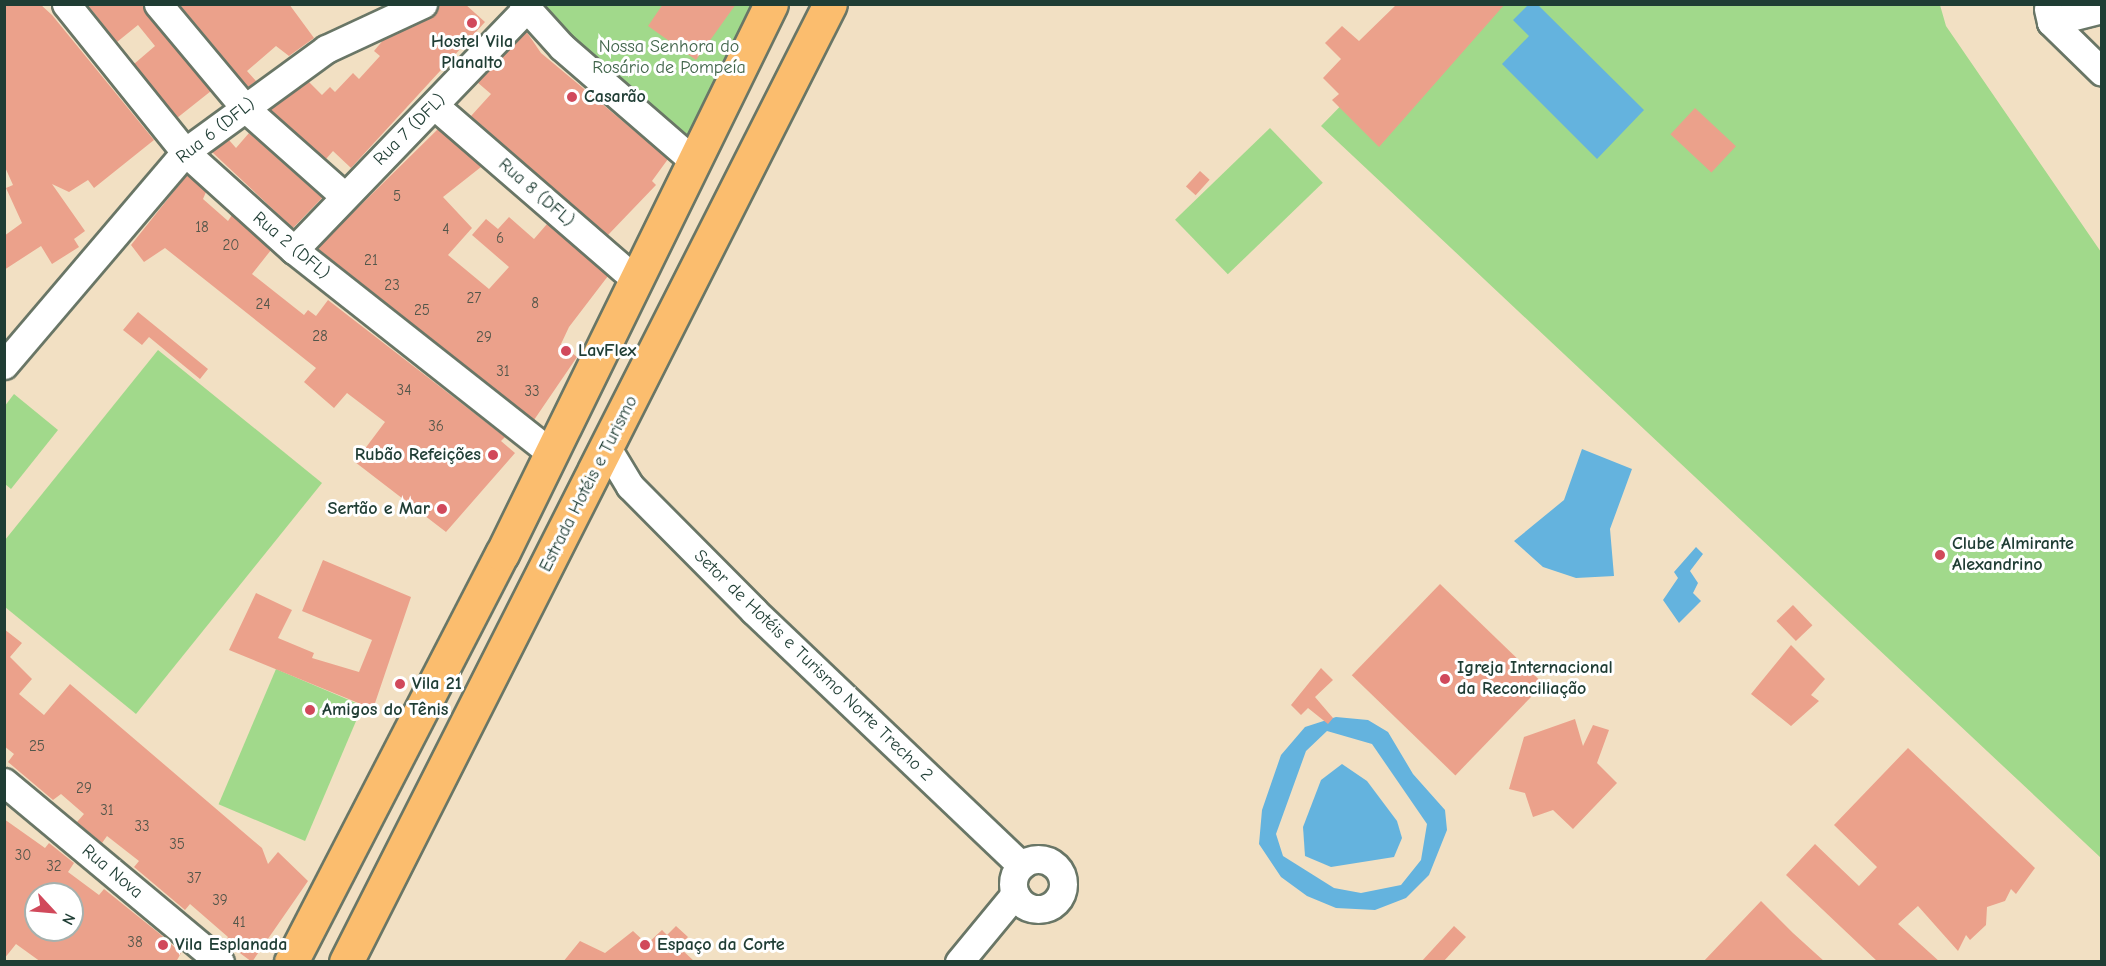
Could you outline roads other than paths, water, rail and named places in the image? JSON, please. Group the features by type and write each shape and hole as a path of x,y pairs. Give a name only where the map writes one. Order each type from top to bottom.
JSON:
{"main road":[{"path":"291,962 362,829 502,554 550,452 696,163 771,4"},
{"name":"Estrada Hotéis e Turismo","path":"346,962 830,4"},
{"path":"756,39 762,71 780,79 795,74"},
{"path":"502,554 514,574 542,576"},
{"path":"362,829 368,849 379,856 404,850"},
{"path":"334,878 363,876 372,882 377,901"}],"street":[{"name":"Rua 2 (DFL)","path":"66,4 185,152 294,250 550,452"},
{"path":"158,4 245,108 344,196"},
{"name":"Rua 6 (DFL)","path":"4,365 185,152 326,49 423,4"},
{"path":"525,7 696,163"},
{"name":"Rua 7 (DFL)","path":"294,250 344,196 435,106 525,7"},
{"path":"2049,13 2102,9"},
{"path":"2049,13 2102,72"},
{"name":"Rua 8 (DFL)","path":"435,106 636,280"},
{"name":"Setor de Hotéis e Turismo Norte Trecho 2","path":"607,448 630,486 998,845 1020,886 989,930 959,962"},
{"path":"588,486 630,486"},
{"name":"Rua Nova","path":"4,782 220,962"}],"water":[{"path":"1528,5 1538,5 1644,110 1597,159 1502,64 1529,36 1513,20"},
{"path":"1582,449 1632,469 1610,529 1614,576 1576,578 1543,567 1514,541 1564,500"},
{"path":"1696,547 1703,554 1690,571 1698,583 1693,593 1701,601 1679,623 1663,600 1678,578 1674,572"},
{"path":"1336,717 1368,720 1388,732 1413,774 1445,810 1447,830 1429,875 1406,898 1375,910 1336,908 1307,896 1281,877 1259,844 1262,810 1281,755 1305,727","holes":["1327,731 1372,744 1427,824 1421,860 1401,885 1361,893 1334,888 1283,856 1276,834 1306,751"]},
{"path":"1342,764 1367,781 1397,821 1402,838 1394,857 1331,867 1305,856 1303,827 1321,780"}],"place":[{"name":"Hostel Vila Planalto","path":"472,23"},
{"name":"Casarão","path":"572,97"},
{"name":"LavFlex","path":"566,351"},
{"name":"Rubão Refeições","path":"493,455"},
{"name":"Sertão e Mar","path":"442,509"},
{"name":"Clube Almirante Alexandrino","path":"1940,555"},
{"name":"Igreja Internacional da Reconciliação","path":"1445,679"},
{"name":"Vila 21","path":"400,684"},
{"name":"Amigos do Tênis","path":"310,710"},
{"name":"Vila Esplanada","path":"163,945"},
{"name":"Espaço da Corte","path":"645,945"}],"park label":[{"name":"Nossa Senhora do Rosário de Pompeía","path":"669,58"}]}
